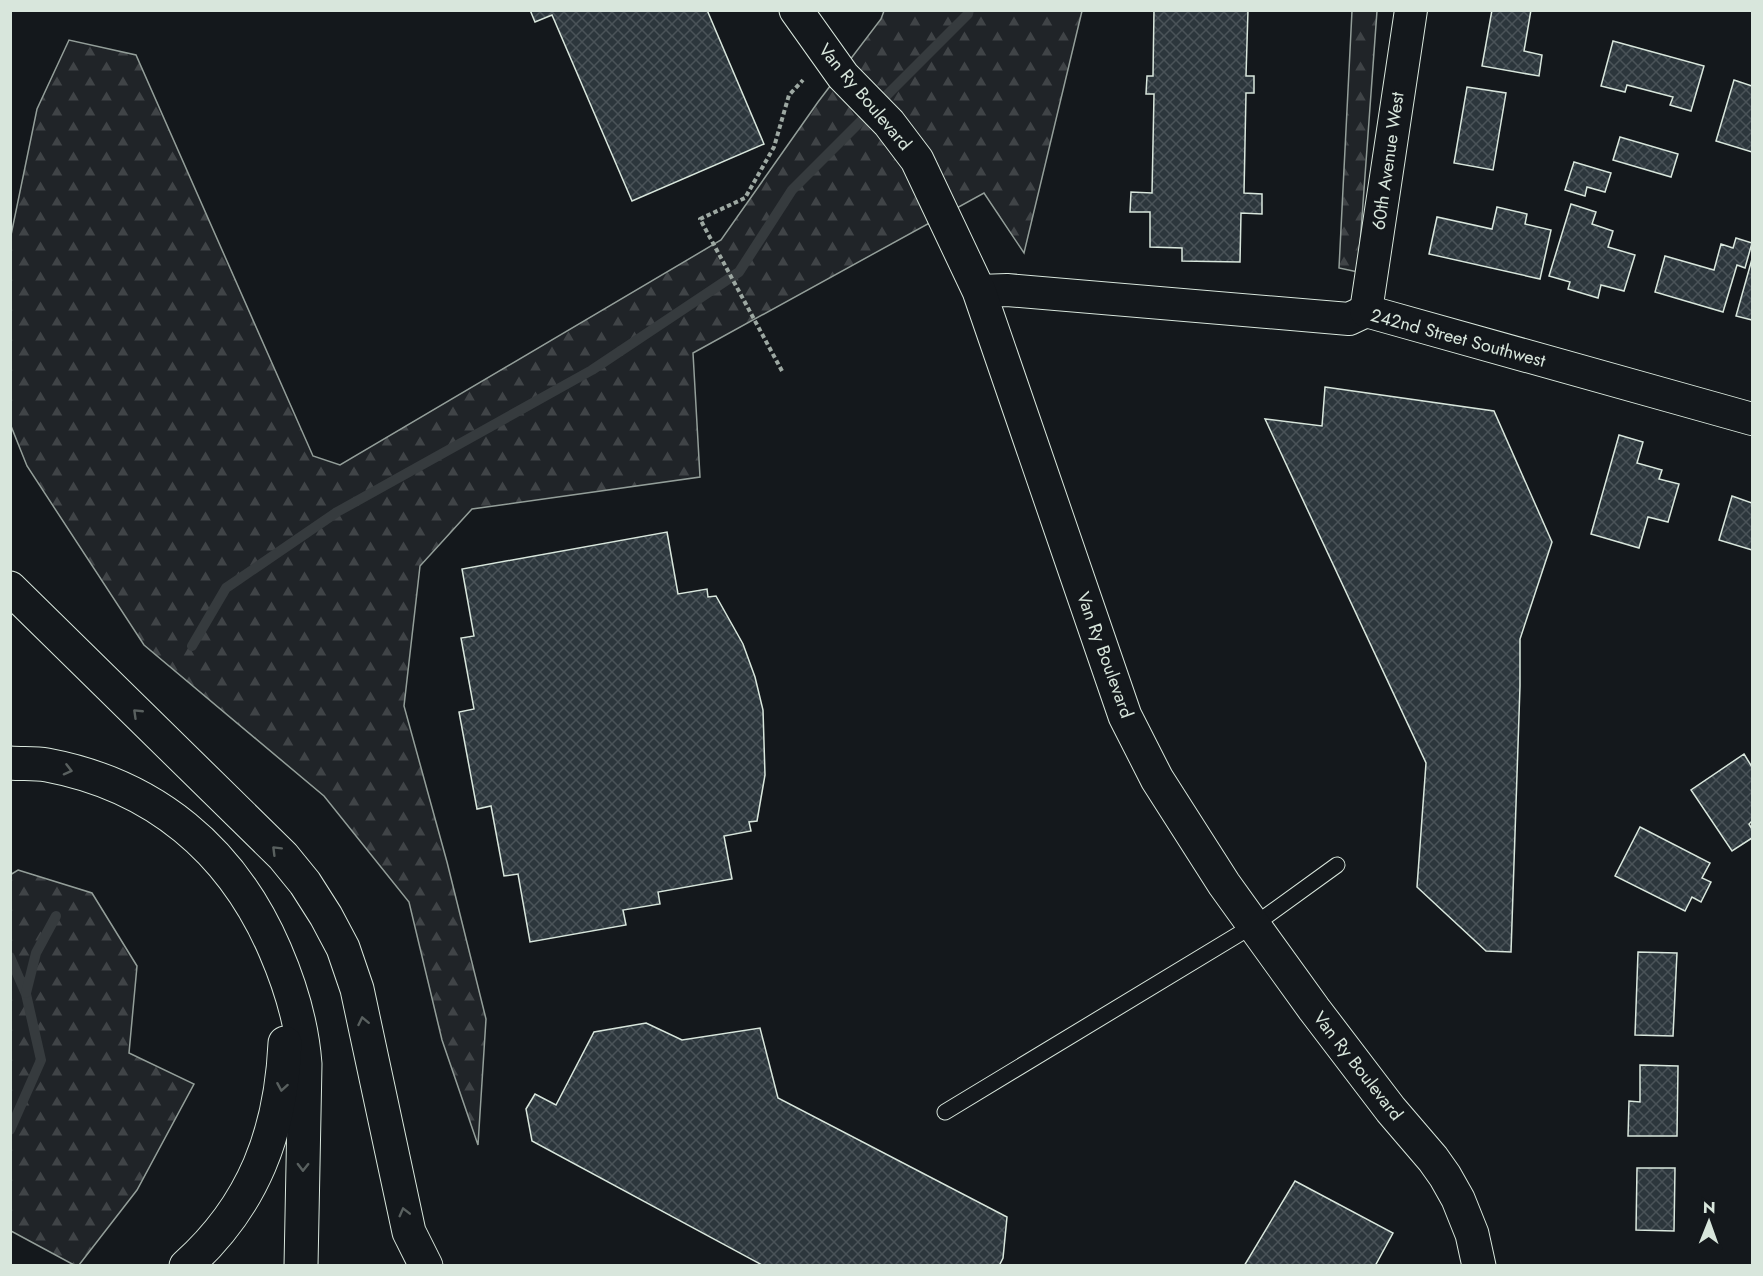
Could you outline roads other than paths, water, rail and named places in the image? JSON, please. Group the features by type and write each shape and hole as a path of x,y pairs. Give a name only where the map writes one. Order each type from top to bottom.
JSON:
{"main road":[{"name":"Van Ry Boulevard","path":"796,10 843,76 889,123 917,160 979,291 1125,716 1157,778 1224,884 1314,1010 1384,1101 1439,1167 1458,1199 1472,1234 1478,1263"},
{"path":"10,588 283,856 305,883 326,916 343,948 357,989 409,1232 426,1266"},
{"path":"10,763 45,765 94,777 150,802 195,834 233,874 265,926 297,1007 303,1034 305,1064 301,1266"},
{"path":"186,1266 228,1220 244,1196 262,1161 275,1124 284,1077 285,1038 279,982 265,926"}],"street":[{"name":"60th Avenue West","path":"1366,311 1411,10"},
{"name":"242nd Street Southwest","path":"979,291 1007,290 1349,319 1366,311 1752,419"}],"lane":[{"path":"945,1112 1254,925 1337,865"}],"waterway":[{"path":"192,646 226,588 337,512 592,370 739,272 792,190 968,14 969,10"},
{"path":"26,993 36,953 56,916"},
{"path":"10,957 26,994 41,1060 10,1130"}]}
